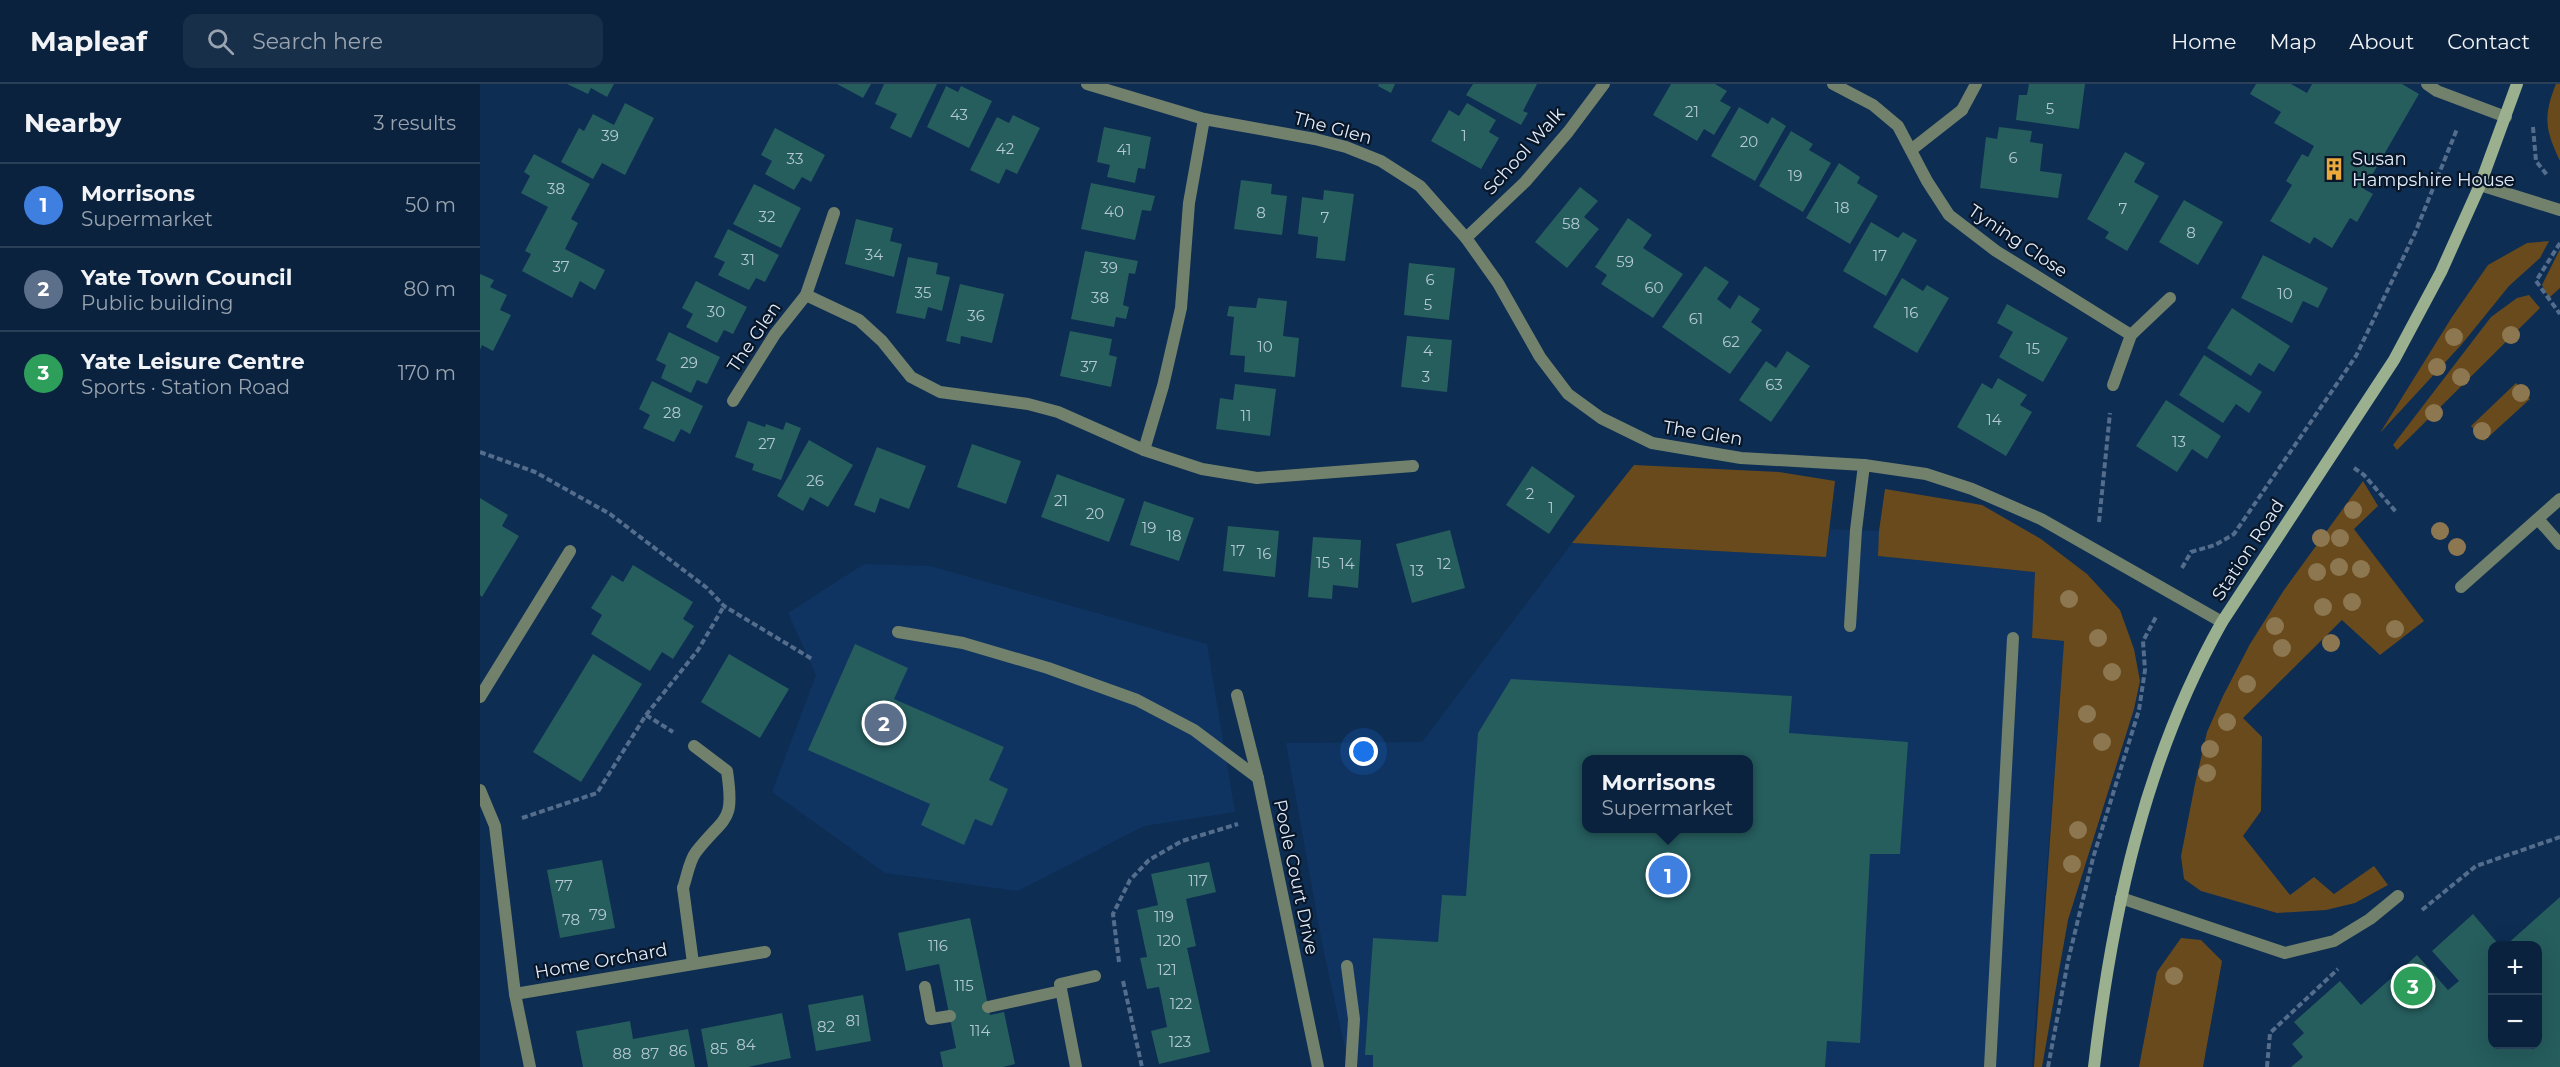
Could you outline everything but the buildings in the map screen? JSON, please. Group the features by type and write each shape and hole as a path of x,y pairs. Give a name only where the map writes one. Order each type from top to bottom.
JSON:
{"main road":[{"name":"Station Road","path":"2094,1067 2108,958 2121,898 2152,784 2174,719 2198,666 2223,622 2394,360 2441,272 2480,185 2517,84"}],"street":[{"name":"The Glen","path":"1087,84 1204,119 1315,139 1346,147 1381,161 1420,186 1466,238 1498,283 1540,357 1568,394 1601,418 1652,443 1741,458 1864,465 1926,474 1972,489 2041,519 2223,622"},
{"name":"School Walk","path":"1466,238 1525,182 1568,132 1604,84"},
{"name":"Tyning Close","path":"1833,84 1881,112 1898,126 1927,181 1949,215 1996,251 2131,335"},
{"path":"1911,150 1962,110 1976,84"},
{"path":"2427,84 2437,91 2506,117"},
{"path":"1144,450 1163,386 1181,308 1189,203 1204,119"},
{"path":"2480,185 2560,210"},
{"name":"The Glen","path":"733,401 775,334 806,295 834,213"},
{"name":"The Glen","path":"806,295 859,320 882,341 911,377 940,392 1028,404 1058,412 1144,450 1202,469 1257,478 1413,466"},
{"path":"2113,385 2131,335 2170,298"},
{"path":"1850,626 1856,530 1864,465"},
{"path":"2461,587 2560,499"},
{"path":"2538,519 2560,544"},
{"path":"480,697 570,551"},
{"path":"898,632 963,643 1048,668 1137,700 1194,730 1258,778"},
{"path":"1990,1067 2013,638"},
{"name":"Poole Court Drive","path":"1237,695 1258,778 1318,1067"},
{"name":"Home Orchard","path":"693,963 684,888 694,854 725,822 732,801 727,771 694,746"},
{"name":"Home Orchard","path":"480,789 488,820 515,994 530,1067"},
{"path":"2121,898 2285,953 2334,941 2370,919 2398,896"},
{"name":"Home Orchard","path":"515,994 765,952"},
{"path":"1347,966 1354,1019 1351,1067"},
{"path":"1076,1067 1060,984 1095,976"},
{"path":"925,987 931,1019 950,1016"},
{"path":"988,1007 1061,991"}],"path":[{"path":"2533,117 2536,161 2551,180"},
{"path":"2560,243 2536,281 2560,314"},
{"path":"2096,549 2113,385"},
{"path":"480,453 534,472 610,514 707,588 724,606 812,659"},
{"path":"2332,455 2364,475 2397,513"},
{"path":"488,820 597,793 646,714 698,650 724,606"},
{"path":"1142,1067 1120,970 1113,914 1130,879 1149,860 1182,841 1227,826 1266,819"}],"shaded area":[{"path":"2556,84 2560,84 2560,161 2551,140 2548,123 2549,105"},
{"path":"2549,241 2540,258 2509,286 2462,344 2380,433 2452,317 2488,265 2527,243"},
{"path":"2560,249 2560,288 2549,298 2542,285"},
{"path":"2529,295 2540,308 2397,450 2393,445 2491,317 2517,298"},
{"path":"2516,383 2530,399 2484,441 2471,426"},
{"path":"1634,465 1779,472 1835,481 1826,557 1572,543"},
{"path":"2363,481 2378,506 2354,529 2424,621 2380,655 2342,620 2243,718 2262,737 2261,811 2243,836 2290,895 2314,877 2334,894 2374,866 2388,885 2355,903 2326,910 2277,913 2201,891 2184,879 2181,856 2207,732 2250,644 2284,590"},
{"path":"1885,489 1982,505 2041,539 2087,574 2120,610 2134,649 2140,681 2134,709 2068,920 2042,1067 2034,1067 2064,641 2032,638 2035,572 1878,556"},
{"path":"1830,529 1879,531 1878,556 2035,572 2032,638 2064,641 2032,1067 1349,1067 1322,943 1286,743 1422,742 1572,543 1826,557"},
{"path":"864,564 930,566 1207,644 1235,812 1144,826 1018,891 885,873 772,792 816,675 788,613"},
{"path":"2181,938 2201,940 2222,961 2203,1067 2139,1067 2157,972"}],"place":[{"name":"Susan Hampshire House","path":"2334,169"},
{"name":"Yate Town Council","path":"884,723"},
{"name":"Morrisons","path":"1668,875"},
{"name":"Yate Leisure Centre","path":"2413,986"}]}
